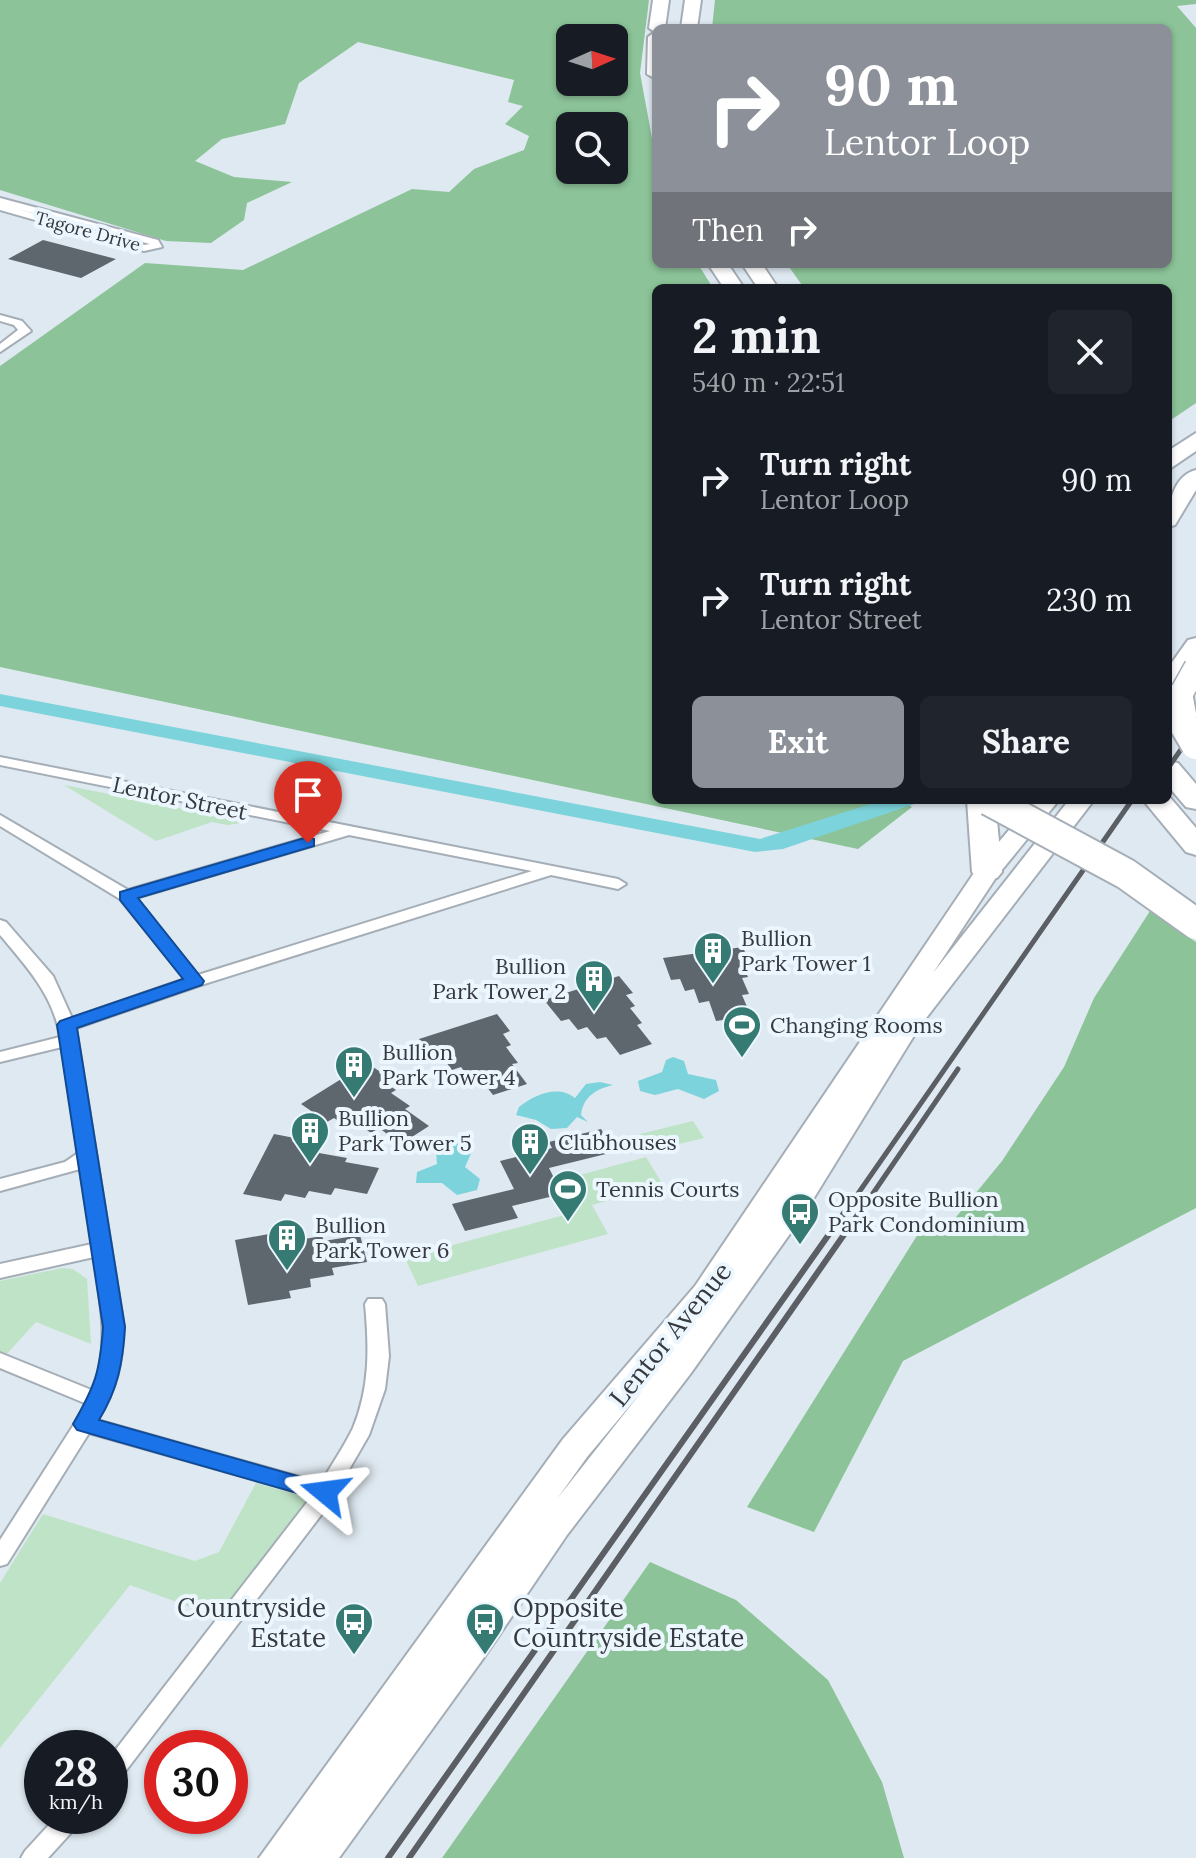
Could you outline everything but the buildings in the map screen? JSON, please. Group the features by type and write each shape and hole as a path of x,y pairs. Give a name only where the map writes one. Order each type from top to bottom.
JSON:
{"highway":[{"path":"658,24 661,0"},
{"path":"690,24 693,0"},
{"path":"1172,460 1196,440"},
{"path":"1196,667 1177,701 1182,720 1196,744"},
{"path":"1172,774 1196,801"},
{"path":"981,804 987,872"},
{"path":"996,804 1126,874 1196,924"},
{"path":"1160,804 1196,846"}],"main road":[{"path":"1172,515 1196,476"},
{"path":"1172,678 1196,645"},
{"name":"Lentor Avenue","path":"278,1858 433,1650 575,1448 706,1294 736,1253 780,1179 987,872 1058,808"},
{"name":"Lentor Avenue","path":"317,1858 464,1659 555,1526 750,1269 854,1115 909,1022 1058,808"}],"street":[{"name":"Tagore Drive","path":"0,201 154,242 157,247 144,248 0,207"},
{"path":"0,318 18,323 25,331 0,349"},
{"name":"Lentor Street","path":"0,761 344,832 618,884"},
{"path":"0,820 14,825 126,896 195,981"},
{"path":"126,896 344,832"},
{"name":"Lentor Street","path":"0,1057 195,981 549,871"},
{"path":"0,925 47,980 68,1032 82,1165 114,1327 112,1363 100,1401 3,1545"},
{"path":"0,1185 82,1165"},
{"path":"0,1271 100,1249"},
{"path":"128,1751 252,1593 325,1492 362,1430 375,1389 379,1356 375,1304"},
{"path":"0,1360 100,1401"},
{"path":"85,1424 325,1492"},
{"path":"33,1858 55,1834"}],"green space":[{"path":"0,0 649,0 640,73 652,138 652,268 700,268 710,284 652,284 652,804 907,804 912,807 858,849 0,667 0,366 145,263 243,270 412,189 449,192 474,169 524,150 529,136 505,124 523,106 508,102 514,80 358,42 299,83 285,124 222,139 195,161 234,177 292,182 247,203 244,220 211,243 166,241 0,190"},
{"path":"715,0 1196,0 1196,4 1177,6 1196,28 1196,403 1172,419 1172,284 801,284 790,268 1172,268 1172,24 712,24"},
{"path":"64,785 248,822 227,825 212,822 156,841"},
{"path":"1150,911 1196,942 1196,1208 903,1361 814,1532 747,1507 923,1226 952,1222 1002,1161 1064,1067 1094,998"},
{"path":"693,1121 704,1138 650,1151 640,1134"},
{"name":"Tennis Courts","path":"646,1157 663,1185 592,1205 608,1234 418,1286 405,1258 575,1212 558,1181"},
{"path":"62,1268 73,1269 87,1279 91,1344 36,1322 3,1358 0,1356 0,1281"},
{"path":"256,1483 313,1499 221,1618 130,1585 0,1748 0,1583 43,1514 195,1561 219,1552"},
{"path":"650,1562 736,1600 828,1680 882,1782 904,1858 442,1858"}],"water":[{"path":"0,694 760,839 870,804 914,804 783,849 755,852 0,706"},
{"path":"673,1057 684,1061 688,1074 716,1080 719,1091 704,1099 678,1089 655,1095 640,1091 638,1081 662,1072 666,1060"},
{"path":"600,1082 613,1085 588,1099 581,1115 588,1122 577,1117 567,1128 551,1129 536,1120 516,1115 519,1107 539,1095 561,1092 575,1098 586,1084"},
{"path":"459,1140 473,1149 465,1167 480,1179 477,1190 457,1195 442,1183 416,1183 417,1172 437,1164 436,1151 441,1144"}],"railway":[{"path":"1177,736 1196,709"},
{"path":"1172,762 1196,728"},
{"path":"848,1208 1129,804"},
{"path":"863,1208 958,1069"},
{"path":"388,1858 849,1206"},
{"path":"409,1858 864,1206"}],"place":[{"name":"Bullion Park Tower 1","path":"713,985"},
{"name":"Bullion Park Tower 2","path":"594,1013"},
{"name":"Changing Rooms","path":"742,1059"},
{"name":"Bullion Park Tower 4","path":"354,1099"},
{"name":"Bullion Park Tower 5","path":"310,1165"},
{"name":"Clubhouses","path":"530,1176"},
{"name":"Tennis Courts","path":"568,1223"},
{"name":"Opposite Bullion Park Condominium","path":"800,1246"},
{"name":"Bullion Park Tower 6","path":"287,1272"},
{"name":"Countryside Estate","path":"354,1656"},
{"name":"Opposite Countryside Estate","path":"485,1656"}],"route":[{"path":"308,843 126,896 195,981 67,1025 114,1327 112,1363 103,1394 85,1424 325,1492"}]}
